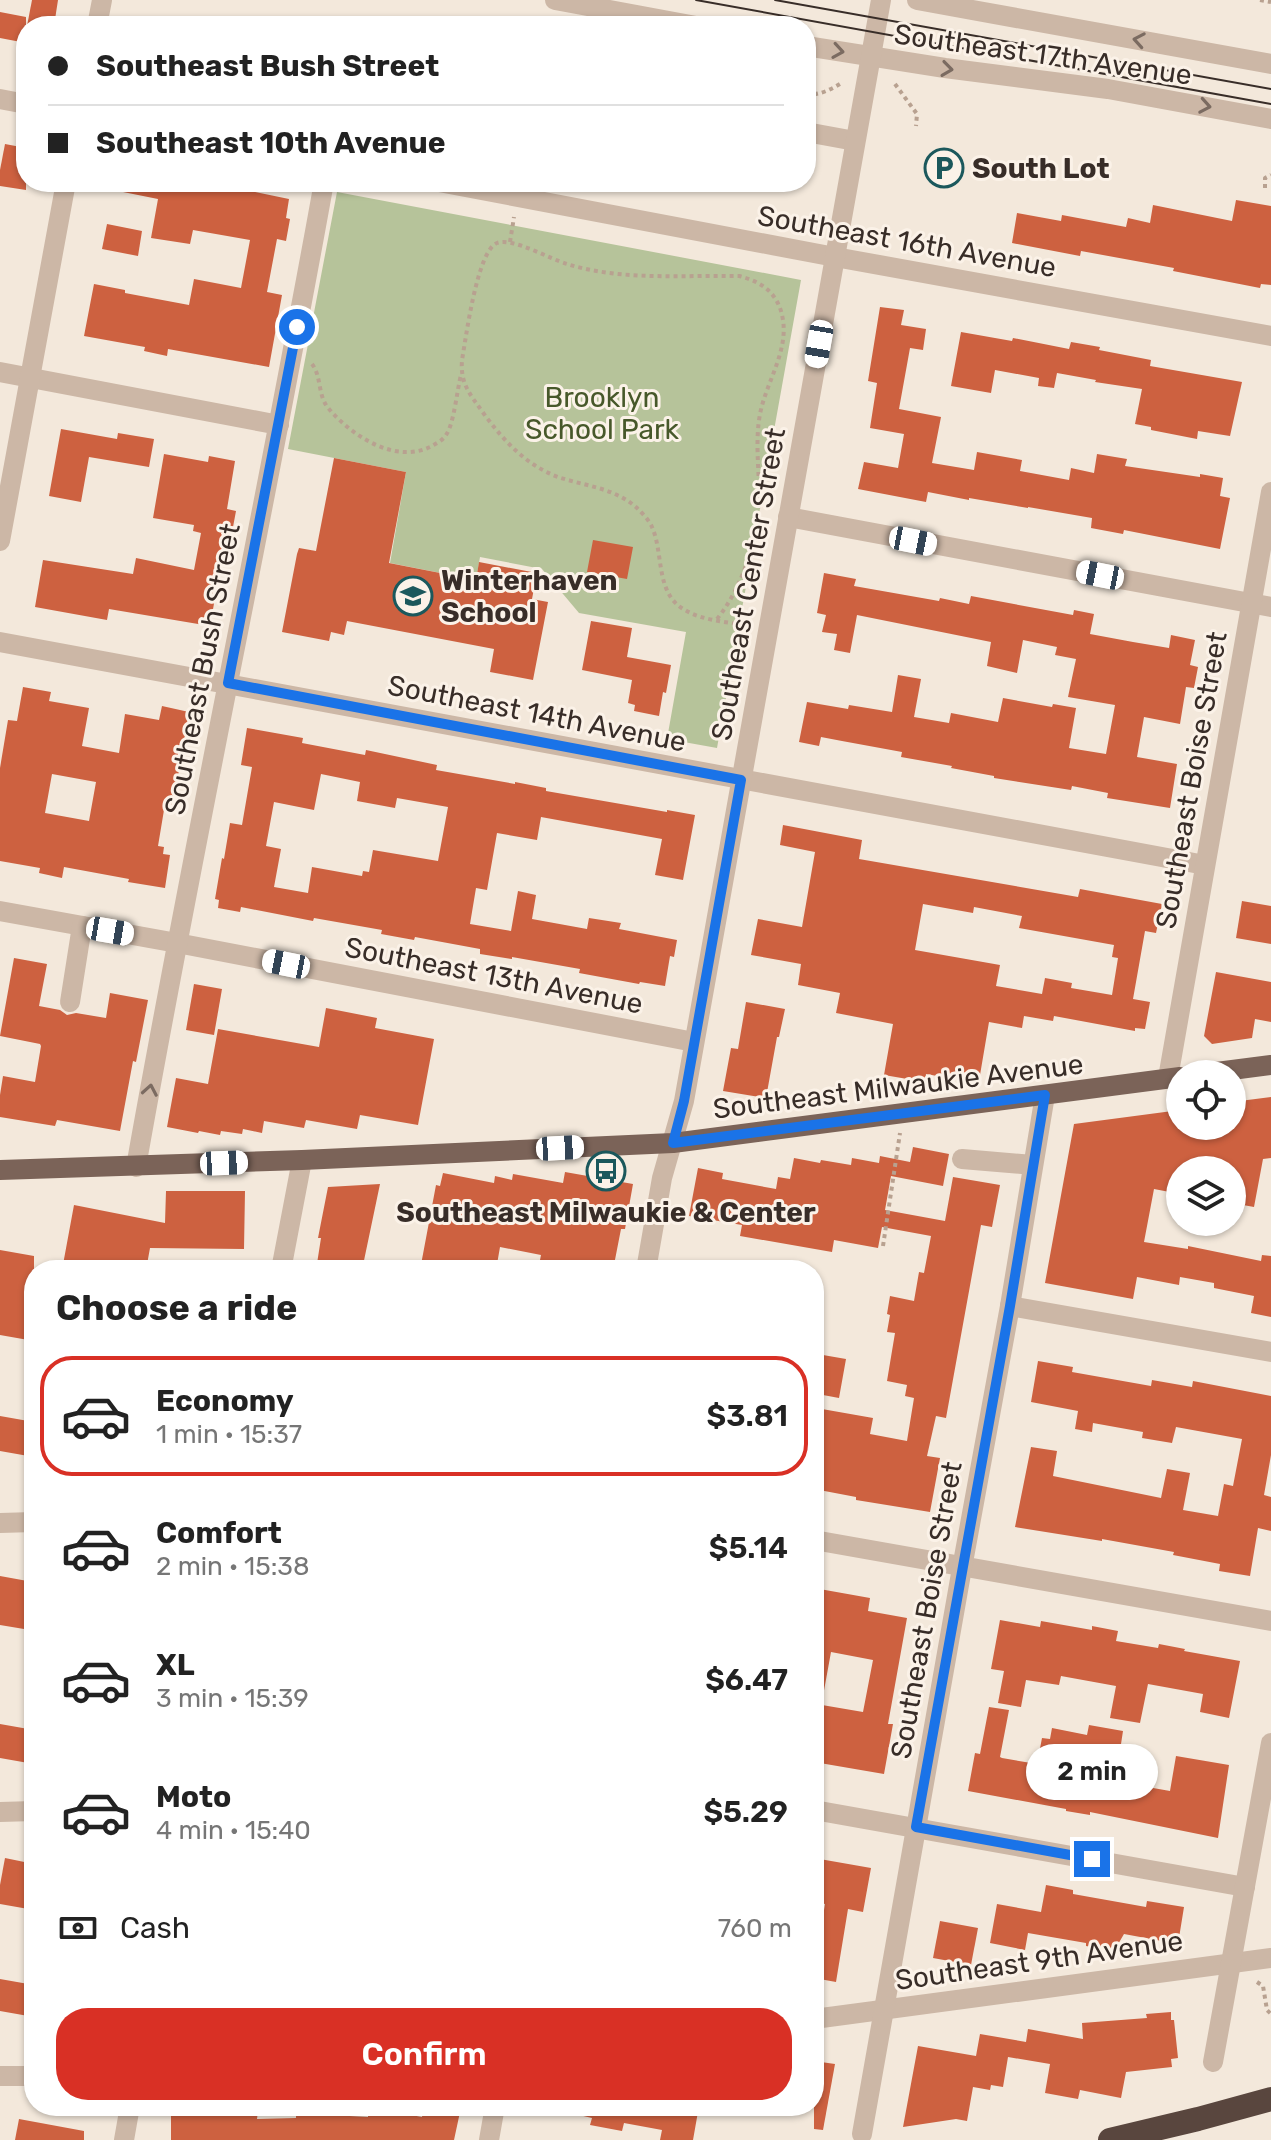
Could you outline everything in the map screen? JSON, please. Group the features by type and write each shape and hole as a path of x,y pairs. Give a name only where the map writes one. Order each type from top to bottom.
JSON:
{"highway":[{"path":"1110,2140 1271,2099"}],"main road":[{"path":"1246,1068 1271,1065"},
{"name":"Southeast Milwaukie Avenue","path":"0,1170 136,1167 673,1143 1166,1079"}],"street":[{"path":"555,0 642,16"},
{"name":"Southeast Center Street","path":"648,1260 662,1178 684,1101 881,0"},
{"name":"Southeast 17th Avenue","path":"917,0 1271,64"},
{"name":"Southeast 17th Avenue","path":"816,48 1108,89 1271,119"},
{"path":"816,134 855,141"},
{"path":"0,541 64,192"},
{"name":"Southeast Bush Street","path":"136,1167 322,192"},
{"name":"Southeast 16th Avenue","path":"492,192 1271,336"},
{"path":"0,372 279,425"},
{"name":"Southeast Boise Street","path":"1177,1060 1205,865 1261,605 1271,492"},
{"path":"788,517 1261,605"},
{"name":"Southeast 14th Avenue","path":"0,642 1205,865"},
{"name":"Southeast 13th Avenue","path":"0,911 694,1042"},
{"path":"70,1002 82,926"},
{"name":"Southeast Boise Street","path":"862,2134 1045,1095"},
{"path":"962,1159 1033,1165"},
{"path":"283,1260 302,1160"},
{"path":"1010,1306 1271,1352"},
{"path":"0,1523 24,1522"},
{"path":"824,1542 1271,1621"},
{"path":"1213,2062 1271,1743"},
{"path":"0,1812 24,1811"},
{"path":"824,1812 1245,1887"},
{"name":"Southeast 9th Avenue","path":"824,2018 1271,1958"},
{"path":"0,2076 24,2076"},
{"path":"124,2140 128,2116"},
{"path":"489,2140 493,2116"}],"path":[{"path":"1260,0 1271,2"},
{"path":"816,94 843,82"},
{"path":"895,84 917,114 916,126"},
{"path":"1265,188 1265,178 1271,175"},
{"path":"292,355 316,368 321,397 328,408 356,434 384,448 408,452 426,449 445,438 450,427 480,269 490,248 498,242 510,242 589,270 631,275 739,276 755,280 770,291 777,301 784,335 759,421 757,513 744,574 730,602 717,619"},
{"path":"461,374 471,396 522,457 560,478 613,493 638,509 652,528 664,580 672,599 685,611 768,630"},
{"path":"883,1246 903,1113"},
{"path":"1232,1963 1263,1986 1267,2010 1271,2014"}],"green space":[{"name":"Brooklyn School Park","path":"337,192 801,280 717,748 667,739 686,632 579,613 542,569 480,557 476,580 390,563 406,472 288,449"}],"building":[{"path":"32,0 58,0 56,16 29,16"},
{"path":"0,12 21,16 16,16 16,41 0,38"},
{"path":"5,144 16,146 16,188 0,186"},
{"path":"123,192 255,192 289,199 286,218 290,219 286,241 277,239 267,292 282,295 269,367 168,349 167,356 144,351 145,347 84,336 94,284 189,305 194,279 241,288 250,240 193,230 190,244 151,238 158,199"},
{"path":"1236,200 1271,206 1271,285 1261,284 1260,288 1081,251 1080,256 1012,243 1017,213 1061,221 1062,215 1126,227 1128,218 1150,223 1153,205 1232,221"},
{"path":"107,224 142,231 138,256 102,249"},
{"path":"880,307 904,310 901,325 926,329 923,350 910,348 899,409 941,417 932,463 974,470 977,452 1022,460 1020,471 1069,480 1071,468 1094,473 1097,454 1127,459 1125,466 1223,478 1220,496 1230,498 1220,549 1124,530 1123,534 1091,528 1092,518 1028,507 928,492 926,502 858,489 864,462 898,468 904,434 870,428 877,383 868,381"},
{"path":"961,332 1069,349 1071,342 1100,347 1099,350 1151,360 1150,366 1242,382 1230,436 1198,431 1197,439 1151,430 1151,427 1135,424 1142,389 1057,373 1054,388 1038,386 1039,378 995,370 991,393 951,386"},
{"path":"61,429 117,439 118,433 154,439 149,467 89,457 81,502 49,496"},
{"path":"164,454 208,462 209,456 235,461 227,509 236,511 230,543 225,542 210,626 109,609 107,620 35,607 43,560 133,574 136,558 194,570 201,533 193,531 194,525 153,518"},
{"path":"334,458 406,472 389,563 476,580 479,562 537,573 532,599 548,602 533,680 490,672 494,649 347,621 344,635 331,632 329,641 282,632 299,548 316,551"},
{"path":"593,540 633,547 627,579 587,572"},
{"path":"824,573 856,579 854,586 939,601 940,598 969,604 971,596 1073,615 1074,610 1094,614 1090,634 1133,642 1169,648 1171,635 1195,640 1190,665 1198,667 1194,688 1186,687 1180,724 1144,717 1137,757 1177,764 1170,808 1107,798 1108,793 1072,786 1071,790 994,778 952,766 901,757 902,752 821,737 819,746 799,742 807,702 892,712 898,675 921,679 914,717 949,723 951,713 998,722 1003,698 1076,708 1069,748 1106,754 1115,705 1068,697 1076,659 1055,655 1057,647 1023,640 1017,673 987,666 991,642 857,615 850,653 834,650 837,634 822,632 826,615 817,613"},
{"path":"591,621 632,628 627,657 671,665 659,716 634,711 635,705 628,703 632,680 582,670"},
{"path":"23,687 51,692 49,701 89,708 82,746 119,753 125,714 159,720 162,706 189,712 173,805 165,804 158,846 164,847 163,854 170,855 165,888 64,867 62,878 39,873 40,868 0,861 0,768 8,720 17,721","holes":["52,774 96,782 89,821 45,813"]},
{"path":"247,728 303,738 302,743 365,755 366,750 437,765 436,770 695,815 683,880 655,875 662,839 541,817 537,840 497,833 487,890 476,888 470,924 511,931 518,891 536,895 532,919 587,929 589,918 621,923 619,929 677,940 674,957 670,956 665,986 579,973 580,969 512,957 480,954 480,949 381,934 382,930 314,918 313,921 241,907 240,912 218,908 219,900 215,899 230,823 242,825 252,767 241,765","holes":["321,774 360,782 357,801 395,808 397,798 448,807 438,861 373,850 369,872 363,871 362,876 312,867 308,893 274,887 281,849 266,846 274,802 314,810"]},
{"path":"783,825 862,840 859,859 1078,897 1080,889 1162,904 1156,933 1145,931 1133,999 1150,1002 1145,1029 1135,1028 1135,1031 1054,1016 1053,1021 1024,1016 1022,1028 989,1022 980,1075 956,1071 954,1079 926,1074 925,1082 884,1075 893,1024 836,1013 840,993 798,985 801,964 751,955 758,919 802,927 815,852 780,845","holes":["923,904 973,913 974,907 1022,916 1019,928 1114,945 1112,957 1118,958 1112,995 1071,988 1072,983 1045,978 1042,994 996,986 1000,965 915,950"]},
{"path":"1242,901 1271,906 1271,944 1236,938"},
{"path":"14,958 47,964 39,1006 60,1010 67,1015 76,1013 106,1018 110,993 148,1000 120,1131 57,1120 55,1126 0,1117 3,1076 35,1082 41,1046 0,1036"},
{"path":"1216,972 1271,982 1271,1022 1255,1019 1252,1038 1212,1044 1204,1036"},
{"path":"194,984 222,989 214,1035 186,1030"},
{"path":"746,1002 785,1009 766,1098 723,1091 731,1048 738,1049"},
{"path":"326,1008 377,1018 375,1028 434,1039 418,1125 360,1115 357,1129 306,1120 304,1128 264,1121 262,1133 243,1129 242,1134 221,1131 220,1135 167,1127 176,1078 208,1084 218,1029 319,1047"},
{"path":"1271,1097 1271,1158 1263,1159 1254,1207 1246,1206 1246,1156 1166,1156 1166,1191 1154,1189 1144,1242 1188,1249 1188,1246 1261,1261 1262,1255 1271,1256 1271,1317 1251,1313 1254,1296 1214,1288 1214,1283 1180,1277 1179,1285 1137,1277 1133,1299 1045,1283 1074,1124 1166,1112 1166,1140 1246,1140 1246,1100"},
{"path":"913,1147 949,1154 943,1186 891,1176 885,1210 945,1221 953,1177 1000,1185 992,1227 981,1225 946,1418 936,1416 927,1456 940,1458 930,1512 856,1500 856,1497 824,1491 824,1409 873,1418 870,1434 907,1441 914,1398 905,1396 907,1385 887,1381 895,1333 887,1332 890,1315 887,1314 890,1296 914,1301 919,1272 924,1273 931,1236 882,1227 878,1248 834,1240 832,1252 740,1236 742,1225 689,1216 698,1168 723,1173 722,1179 776,1189 778,1177 790,1179 794,1158 851,1165 852,1158 879,1163 880,1156 910,1162"},
{"path":"565,1172 633,1184 625,1229 621,1229 615,1260 540,1260 541,1255 500,1247 498,1260 422,1260 436,1185 440,1186 443,1173 494,1183 495,1176 512,1180 513,1174 563,1183"},
{"path":"380,1184 364,1260 318,1260 321,1238 318,1238 328,1187"},
{"path":"166,1191 245,1191 244,1249 150,1248 148,1260 64,1260 74,1205 165,1223"},
{"path":"0,1250 34,1256 34,1260 24,1260 24,1339 0,1335"},
{"path":"824,1355 846,1359 839,1398 824,1395"},
{"path":"1038,1361 1073,1367 1072,1372 1151,1386 1152,1380 1192,1387 1193,1381 1271,1396 1271,1455 1264,1495 1271,1497 1271,1531 1258,1528 1250,1576 1219,1571 1220,1564 1173,1555 1174,1552 1015,1527 1031,1447 1057,1451 1053,1476 1161,1498 1167,1469 1190,1473 1183,1510 1218,1516 1224,1484 1233,1486 1242,1439 1176,1427 1172,1443 1142,1438 1143,1432 1093,1423 1092,1432 1075,1429 1078,1411 1031,1402"},
{"path":"0,1416 24,1420 24,1455 0,1451"},
{"path":"0,1576 24,1580 24,1629 0,1625"},
{"path":"824,1590 870,1598 868,1611 907,1618 888,1724 893,1724 884,1774 824,1764 824,1705 863,1712 873,1660 831,1652 824,1690"},
{"path":"1000,1620 1040,1627 1041,1621 1092,1630 1092,1626 1118,1631 1116,1641 1158,1648 1159,1644 1240,1661 1229,1718 1200,1712 1203,1694 1148,1684 1140,1723 1110,1718 1116,1686 1061,1676 1059,1685 1026,1680 1021,1707 998,1703 1004,1671 991,1669"},
{"path":"989,1707 1009,1710 1002,1758 1037,1764 1042,1738 1050,1739 1052,1728 1087,1735 1089,1725 1123,1731 1119,1757 1129,1759 1125,1783 1170,1791 1176,1756 1229,1765 1218,1838 968,1791 975,1753 980,1754"},
{"path":"0,1724 24,1728 24,1762 0,1758"},
{"path":"5,1858 24,1862 24,1908 0,1904"},
{"path":"824,1860 871,1868 863,1912 848,1909 836,1982 824,1980"},
{"path":"1046,1885 1073,1890 1073,1894 1146,1907 1147,1901 1184,1907 1178,1944 1124,1934 1114,1951 1028,1933 1025,1950 990,1943 997,1904 1041,1912"},
{"path":"940,1921 978,1928 971,1965 933,1958"},
{"path":"0,1979 24,1983 24,2015 0,2011"},
{"path":"1171,2012 1178,2058 1171,2059 1172,2067 1126,2072 1121,2098 1080,2090 1078,2099 1045,2093 1050,2064 1008,2057 1003,2087 991,2085 990,2090 973,2087 967,2121 956,2119 903,2127 918,2046 976,2056 980,2034 1026,2042 1028,2029 1083,2039 1082,2023 1147,2018 1146,2014"},
{"path":"824,2062 835,2064 823,2130 814,2129 814,2116 824,2116"},
{"path":"171,2116 257,2116 257,2119 459,2116 454,2140 171,2140"},
{"path":"583,2116 697,2116 693,2140 660,2140 662,2130 624,2123 622,2131 590,2125 592,2118"},
{"path":"19,2119 84,2131 84,2140 15,2140"}],"tram line":[{"path":"696,0 784,16"},
{"path":"775,0 1271,89"},
{"path":"816,22 1271,104"}],"place":[{"name":"South Lot","path":"944,168"},
{"name":"Winterhaven School","path":"413,596"},
{"name":"Southeast Milwaukie & Center","path":"606,1171"}],"route":[{"path":"297,327 228,683 741,780 684,1101 673,1143 1045,1095 916,1827 1092,1859"}]}
